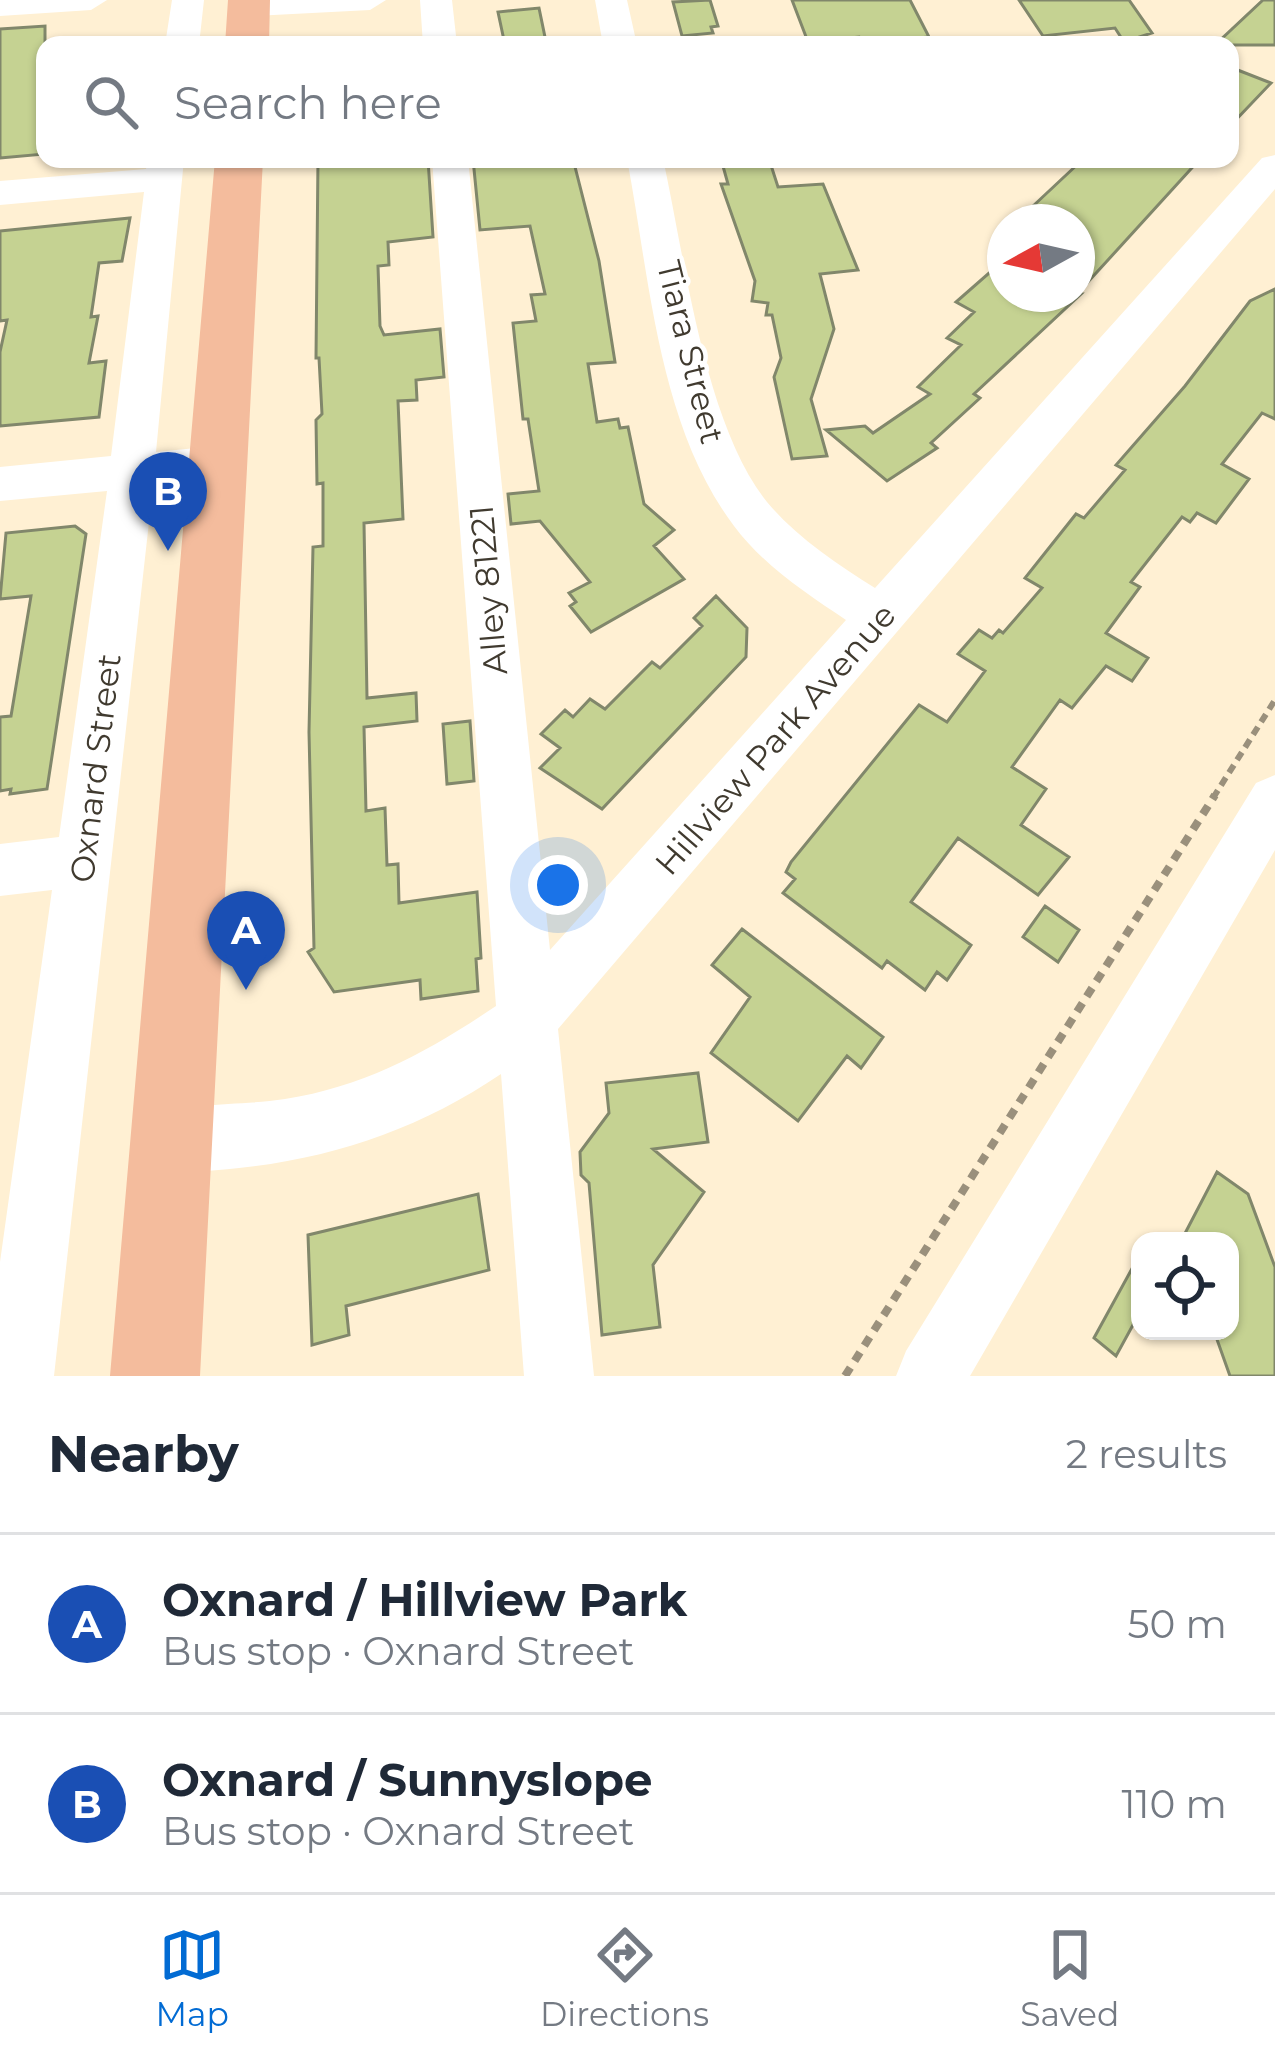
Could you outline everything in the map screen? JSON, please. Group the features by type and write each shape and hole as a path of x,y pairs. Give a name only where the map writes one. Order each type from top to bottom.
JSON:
{"main road":[{"path":"155,1376 238,168"}],"street":[{"path":"0,6 92,0"},
{"path":"183,36 188,0"},
{"path":"248,18 370,0"},
{"path":"436,0 439,36"},
{"path":"610,0 618,36"},
{"name":"Hillview Park Avenue","path":"170,1141 257,1137 396,1100 459,1067 526,1022 1275,166"},
{"name":"Alley 81221","path":"451,168 559,1376"},
{"name":"Tiara Street","path":"648,168 705,431 726,476 750,514 787,549 882,618"},
{"path":"0,193 165,169"},
{"name":"Oxnard Street","path":"19,1376 165,169"},
{"path":"0,484 216,463"},
{"path":"932,1376 1275,800"},
{"path":"0,871 84,860"}],"path":[{"path":"844,1376 1275,700"}],"building":[{"path":"710,0 718,26 711,27 713,33 682,36 673,2"},
{"path":"792,0 910,0 928,36 806,36"},
{"path":"1019,0 1129,0 1152,33 1120,36 1115,28 1043,36"},
{"path":"1263,0 1275,0 1275,45 1239,45 1239,36 1225,36"},
{"path":"539,8 545,36 503,36 498,12"},
{"path":"45,26 45,36 36,36 36,155 0,158 0,29"},
{"path":"1239,71 1271,83 1239,117"},
{"path":"318,168 429,168 433,237 388,242 389,265 378,266 380,326 384,335 440,329 444,377 416,380 417,400 398,401 403,519 364,523 367,698 416,693 417,721 364,727 366,811 385,808 387,865 398,864 399,903 477,892 478,991 421,999 420,980 334,992 308,952 314,948 309,732 313,547 323,546 316,420 322,414 316,358"},
{"path":"474,168 575,168 599,261 615,362 588,364 597,422 618,419 620,428 628,427 644,504 674,530 654,546 684,579 591,632 570,606 576,602 569,593 590,582 540,521 511,524 508,494 539,491 528,419 523,419 513,323 536,321 531,295 545,294 530,226 480,230"},
{"path":"724,168 772,168 778,187 823,184 858,270 820,274 834,329 811,399 827,456 792,459 774,377 781,358 772,315 766,315 768,303 752,301 755,281 721,184 728,184"},
{"path":"1074,168 1192,168 1095,274 1095,204 1035,204"},
{"path":"130,218 122,261 99,263 91,317 98,316 89,363 106,361 99,417 0,426 0,352 7,320 0,321 0,231"},
{"path":"987,275 987,312 1062,312 974,394 980,398 931,443 937,448 887,481 826,430 865,426 873,433 930,394 918,387 961,345 947,338 974,312 956,302"},
{"path":"1275,289 1275,419 1262,413 1222,464 1249,479 1216,523 1197,513 1190,522 1182,517 1131,582 1140,587 1106,633 1148,658 1132,681 1106,666 1072,708 1060,700 1012,767 1046,789 1021,825 1069,857 1038,895 958,838 911,902 971,945 947,980 937,972 925,990 887,961 882,968 783,893 795,879 786,872 791,862 919,705 947,722 985,671 958,654 979,630 992,638 999,630 1003,633 1042,588 1025,578 1076,514 1084,518 1125,470 1116,465 1250,301"},
{"path":"75,526 86,534 47,789 10,794 11,789 0,791 0,717 11,716 31,596 0,599 6,533"},
{"path":"716,596 747,628 746,657 602,809 540,768 560,748 541,734 565,710 573,717 590,699 605,709 652,662 660,668 702,626 694,618"},
{"path":"470,721 474,781 447,784 443,724"},
{"path":"1045,906 1079,930 1058,962 1023,937"},
{"path":"742,929 883,1037 861,1068 847,1056 798,1121 711,1053 750,997 712,965"},
{"path":"698,1073 708,1142 653,1149 704,1192 653,1265 660,1327 602,1335 589,1183 581,1175 580,1152 609,1113 606,1083"},
{"path":"1217,1172 1248,1194 1275,1267 1275,1376 1230,1376 1217,1340 1239,1340 1239,1232 1186,1232"},
{"path":"478,1194 489,1270 346,1306 349,1335 312,1345 308,1235"},
{"path":"1131,1270 1131,1328 1116,1356 1094,1338"}],"place":[{"name":"Oxnard / Sunnyslope","path":"168,551"},
{"name":"Oxnard / Hillview Park","path":"246,990"}]}
